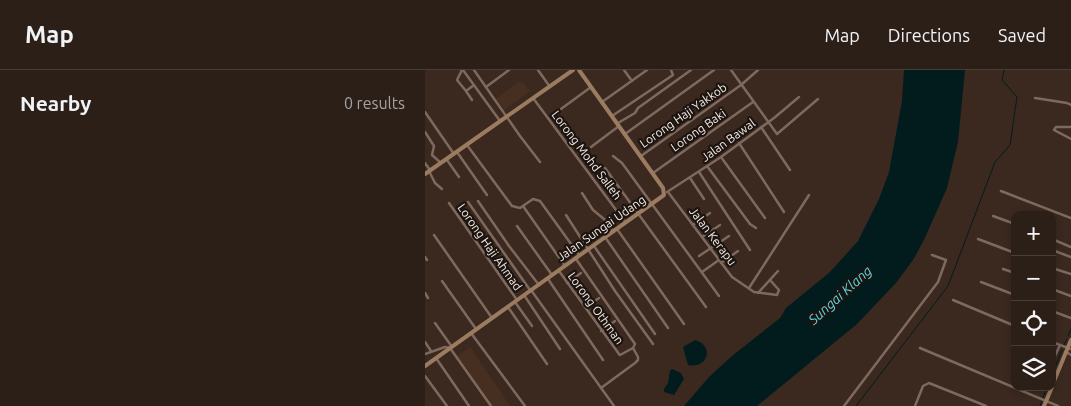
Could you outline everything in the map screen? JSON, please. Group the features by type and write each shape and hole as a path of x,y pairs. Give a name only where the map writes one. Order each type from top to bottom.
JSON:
{"street":[{"path":"472,100 457,80 462,70 501,122"},
{"path":"473,70 540,162"},
{"path":"485,87 509,70"},
{"path":"538,70 550,86"},
{"path":"428,172 573,70"},
{"path":"579,70 667,192"},
{"path":"625,70 632,81"},
{"path":"602,102 647,70"},
{"path":"671,70 673,72 673,82"},
{"path":"591,147 635,113 638,108 691,70"},
{"path":"625,134 714,70"},
{"path":"731,70 777,134 818,99"},
{"name":"Lorong Haji Yakkob","path":"641,156 741,85 759,70"},
{"path":"612,116 672,75"},
{"path":"466,91 474,85"},
{"path":"561,109 591,87"},
{"name":"Jalan Bawal","path":"667,192 721,157 799,97"},
{"name":"Lorong Mohd Salleh","path":"533,98 626,223"},
{"path":"1035,98 1071,105"},
{"name":"Lorong Baki","path":"653,173 753,102"},
{"path":"425,112 487,195"},
{"path":"761,127 790,170"},
{"path":"1071,127 1056,127 1054,130 1071,139"},
{"path":"425,132 434,147 432,154 441,164"},
{"path":"739,144 784,212"},
{"path":"467,145 512,206 516,208 523,206 533,199 540,201 635,344 633,348 638,356 638,360 601,388"},
{"path":"613,156 622,163 719,296"},
{"path":"721,157 765,218"},
{"path":"447,159 459,177"},
{"path":"425,164 435,183 442,189"},
{"path":"707,166 750,224 756,228"},
{"path":"605,168 706,307"},
{"path":"699,172 750,250"},
{"path":"690,178 704,199"},
{"path":"1001,191 1071,218"},
{"name":"Jalan Sungai Udang","path":"425,366 638,215 667,192"},
{"name":"Jalan Kerapu","path":"667,192 738,282 758,293 775,296 779,294 779,290 770,280"},
{"path":"582,193 593,210 616,230 684,324"},
{"path":"747,288 809,195"},
{"path":"478,201 539,285"},
{"path":"468,202 614,406"},
{"name":"Lorong Haji Ahmad","path":"449,203 532,326"},
{"path":"523,206 565,266"},
{"path":"693,224 709,213"},
{"path":"565,215 653,344"},
{"path":"993,216 1011,223"},
{"path":"702,237 720,225"},
{"path":"517,226 552,276"},
{"path":"434,235 492,318"},
{"path":"699,256 729,236"},
{"path":"605,237 668,328"},
{"path":"978,240 1011,252"},
{"path":"1056,241 1071,247"},
{"path":"594,246 655,334"},
{"path":"702,272 738,251"},
{"path":"1056,251 1071,257"},
{"path":"844,406 938,282 946,260 932,255"},
{"path":"1003,269 1011,272"},
{"path":"1056,269 1071,274"},
{"name":"Lorong Othman","path":"559,271 619,355 633,348"},
{"path":"758,293 778,271"},
{"path":"567,283 581,273"},
{"name":"Lorong Othman","path":"548,279 603,360"},
{"path":"442,281 476,329"},
{"path":"981,282 1011,293"},
{"path":"1056,290 1071,296"},
{"path":"425,293 428,298"},
{"path":"524,295 560,349"},
{"path":"585,307 599,298"},
{"path":"953,300 1011,324"},
{"path":"508,307 547,364"},
{"path":"1056,312 1071,318"},
{"path":"601,331 615,321"},
{"path":"435,323 491,406"},
{"path":"471,333 525,406"},
{"path":"1056,378 1069,350 1071,340"},
{"path":"425,342 431,351"},
{"path":"1056,344 1069,350 1071,355"},
{"path":"1056,354 1060,345"},
{"path":"425,354 445,346 451,347"},
{"path":"920,348 1059,406"},
{"path":"435,358 469,406"},
{"path":"425,376 447,406"},
{"path":"915,406 923,386 929,383 986,406"},
{"path":"1044,406 1044,400 1050,391"}],"shaded area":[{"path":"518,82 523,82 530,91 504,111 496,99"},
{"path":"470,347 510,406 492,406 457,356"}],"water":[{"name":"Sungai Klang","path":"904,70 965,70 958,142 947,188 913,260 896,283 857,324 757,406 684,406 709,377 780,318 786,308 830,272 858,241 879,199 889,172 902,101"},
{"path":"695,340 705,347 707,356 701,363 688,365 683,347"},
{"path":"672,369 681,373 684,379 674,395 664,392"}],"waterway":[{"path":"856,406 948,286 995,162 1010,145 1017,97 1002,80 1004,70"},
{"path":"1068,336 1071,329"},
{"path":"1064,345 1067,339"},
{"path":"1056,365 1062,350"},
{"path":"1040,406 1046,391"}]}
